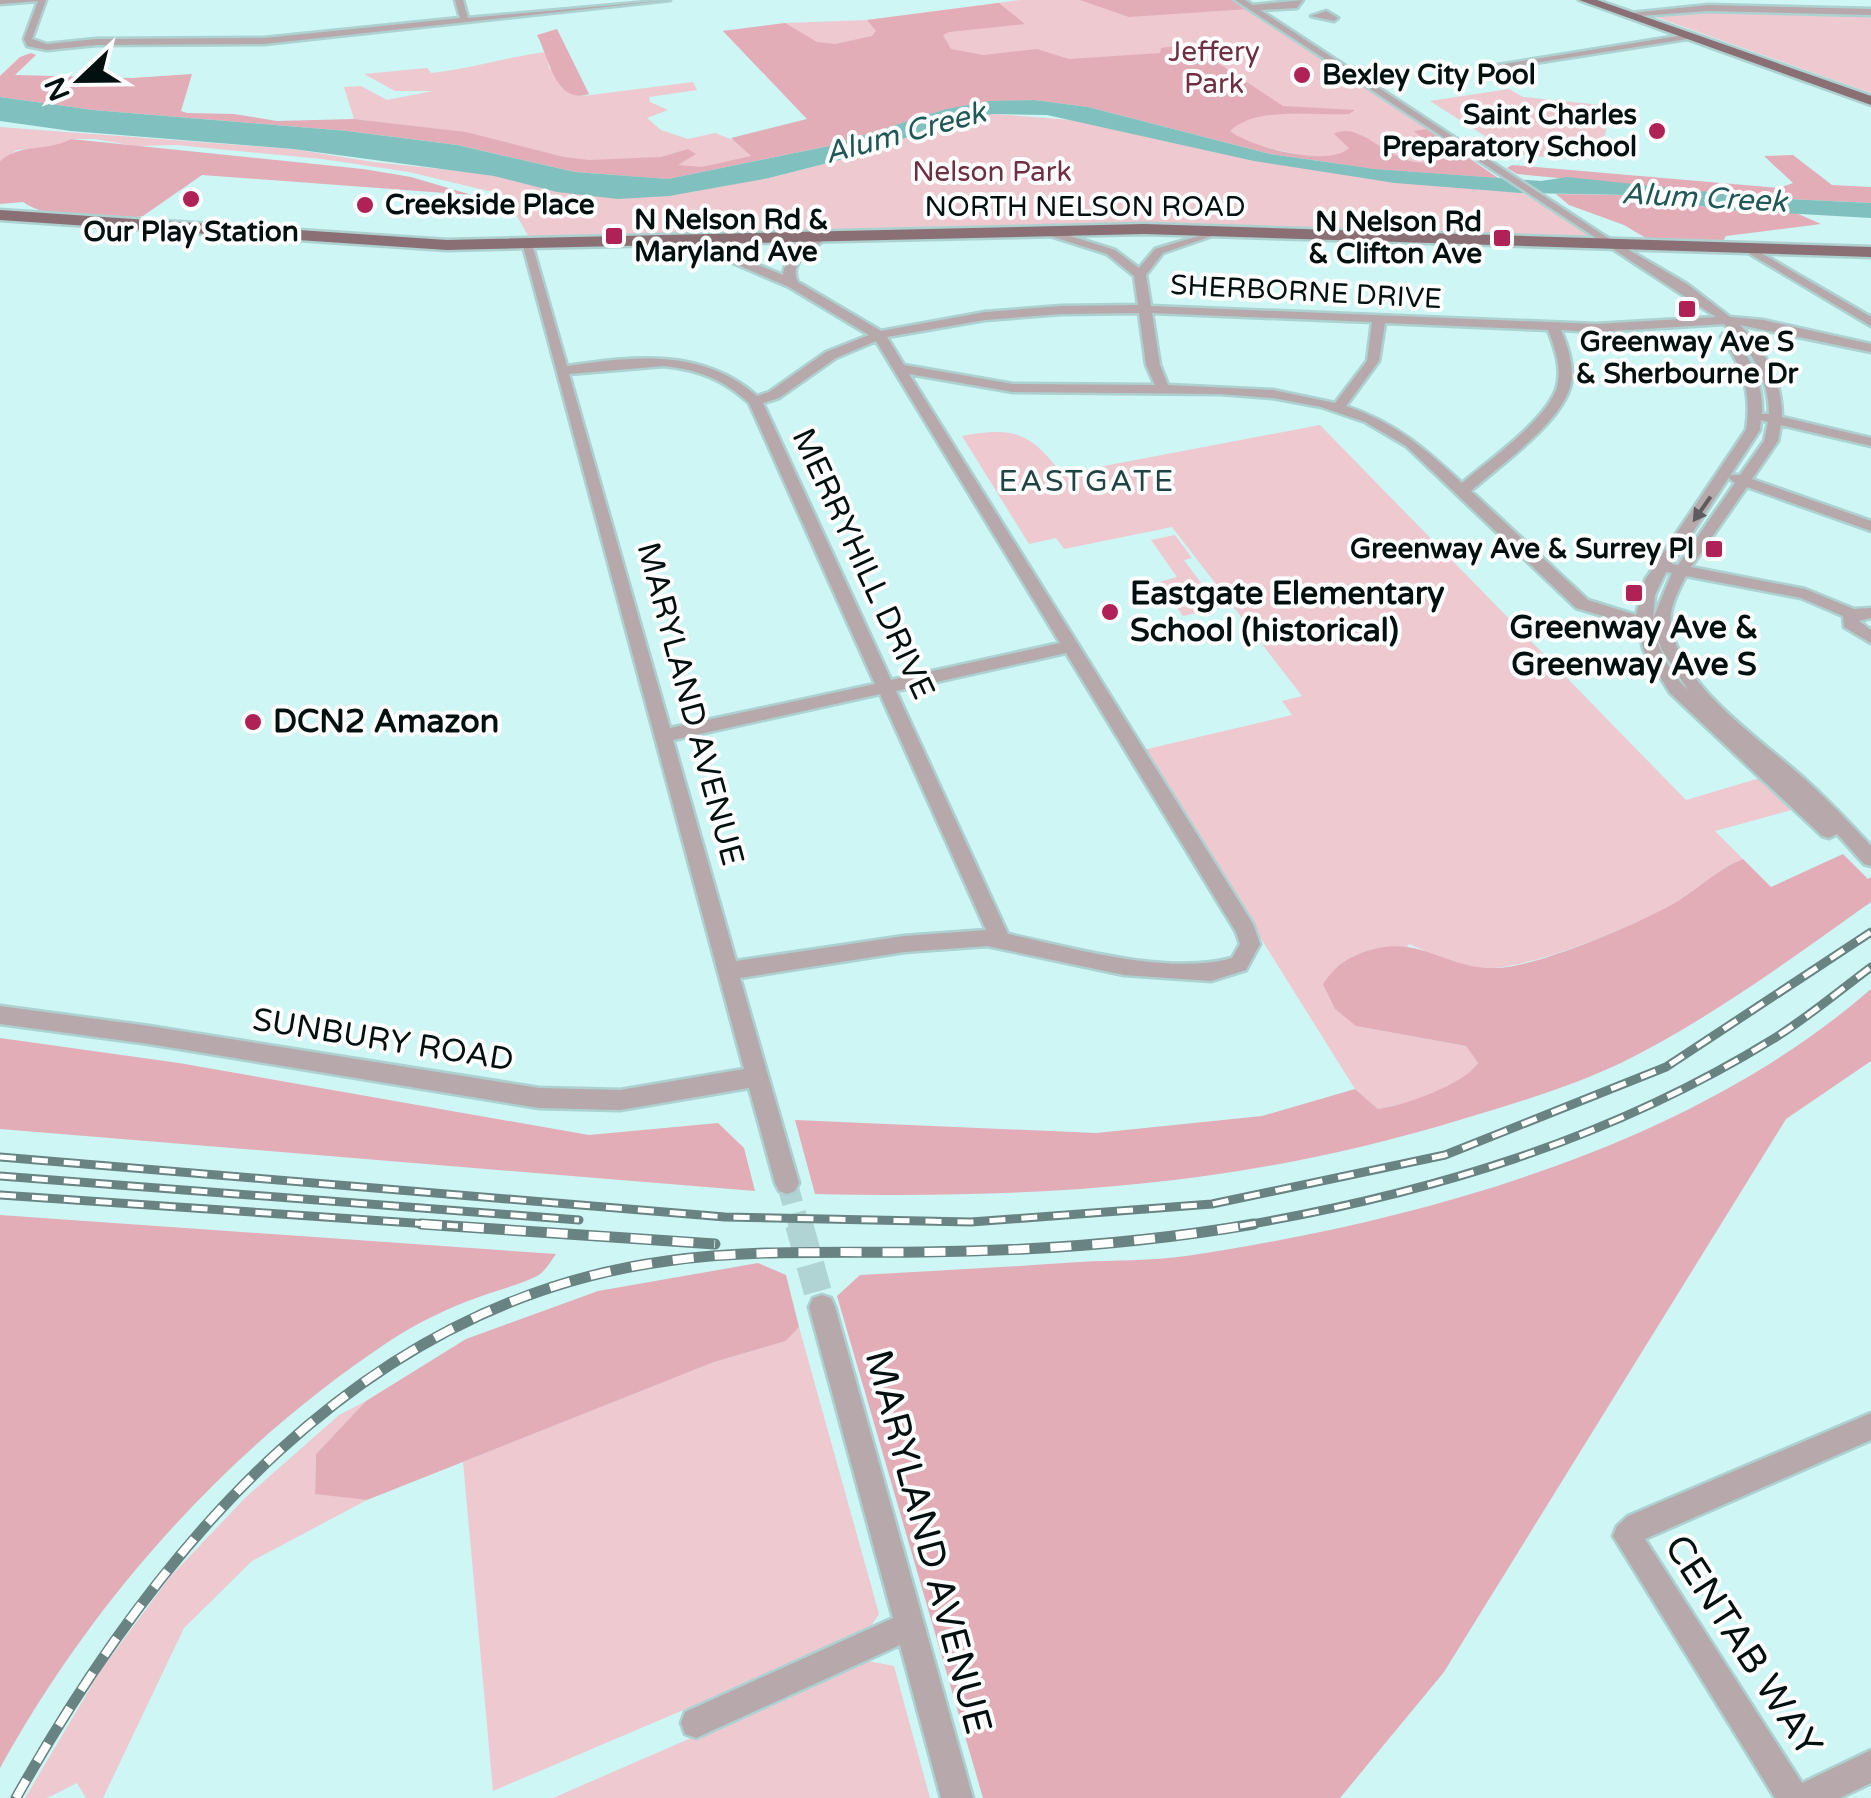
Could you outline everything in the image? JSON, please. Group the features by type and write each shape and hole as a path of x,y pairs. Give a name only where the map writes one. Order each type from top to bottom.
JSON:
{"main road":[{"path":"1586,0 1871,100"},
{"name":"NORTH NELSON ROAD","path":"0,215 435,244 1046,231 1214,232 1871,252"}],"street":[{"path":"0,2 34,0"},
{"path":"42,0 28,39 41,47 96,42 264,41 666,0"},
{"path":"459,0 465,21"},
{"path":"1239,0 1614,246 1621,258 1720,321 1764,365 1771,380 1778,419 1763,456 1669,592 1662,626 1676,661 1697,689 1805,790 1871,861"},
{"path":"1252,8 1295,3 1315,16"},
{"path":"1626,14 1708,8 1871,12"},
{"path":"1484,69 1506,72 1497,66 1687,36"},
{"path":"1046,231 1111,252 1140,275 1152,365 1164,391"},
{"path":"1140,275 1159,251 1214,232"},
{"path":"793,284 788,274 790,263 822,237"},
{"path":"688,240 793,284 878,335 1246,930 1250,944 1245,959 1231,968 1212,972 1124,967 1000,939 904,944 728,971"},
{"name":"MARYLAND AVENUE","path":"526,244 787,1182"},
{"path":"1749,249 1871,322"},
{"name":"SHERBORNE DRIVE","path":"756,401 774,395 831,355 878,335 1004,314 1145,310 1553,327 1720,321 1762,324 1871,348"},
{"path":"1339,406 1373,361 1379,320"},
{"path":"1720,321 1746,364 1756,392 1756,415 1748,442 1662,566 1645,597 1642,622 1660,669 1690,705 1786,795 1871,861"},
{"path":"1462,491 1536,424 1563,392 1566,356 1553,327"},
{"name":"MERRYHILL DRIVE","path":"562,371 640,362 687,365 734,380 756,401 1000,939"},
{"path":"900,368 1017,389 1268,394 1339,406 1400,434 1582,604 1662,626"},
{"path":"1756,415 1871,442"},
{"path":"1726,474 1871,526"},
{"path":"1662,566 1805,594 1852,614 1871,613"},
{"path":"1852,614 1850,624 1871,638"},
{"path":"663,736 1072,646"},
{"name":"SUNBURY ROAD","path":"0,1016 149,1035 539,1098 620,1100 756,1077"},
{"name":"MARYLAND AVENUE","path":"822,1306 957,1798"},
{"name":"CENTAB WAY","path":"1793,1798 1627,1536 1638,1526 1871,1426"},
{"path":"696,1723 910,1626"},
{"path":"1806,1798 1871,1766"}],"green space":[{"name":"Nelson Park","path":"1020,0 1235,0 1498,178 1600,240 1147,224 530,239 505,195 409,172 322,159 71,139 56,148 17,150 0,161 0,127 293,149 373,162 653,191 769,178 863,154 956,119 994,114 1085,121 1200,148 1340,164 1088,107 1034,100 668,179 628,177 454,131 354,119 344,87 361,86 387,100 433,91 395,91 364,74 427,68 431,73 546,52 549,68 583,96 693,82 697,90 649,97 650,102 668,110 647,118 661,130 688,139 715,133 733,140 807,119 723,31 785,23 867,20"},
{"path":"1080,0 1235,0 1249,9 1129,17"},
{"name":"Jeffery Park","path":"999,3 1025,24 949,32 943,35 951,49 983,55 1037,49 1069,59 1160,53 1161,48 1189,44 1283,106 1355,110 1349,114 1254,118 1230,131 1240,137 1271,149 1325,156 1349,148 1334,134 1346,131 1412,162 1427,162 1443,157 1414,131 1426,129 1498,178 1375,169 1270,154 1088,107 1034,100 989,101 946,109 829,146 668,179 575,172 457,145 347,131 93,110 0,97 0,76 20,57 31,53 36,55 15,75 132,78 192,74 181,111 187,113 234,114 277,121 354,119 466,132 589,160 661,157 688,149 696,154 678,165 702,167 751,156 731,138 807,119 723,31 785,23 817,42 835,44 872,36 876,31 867,20"},
{"path":"1704,10 1871,14 1871,93 1650,15"},
{"path":"557,29 589,94 568,93 555,77 537,35"},
{"path":"1509,89 1523,97 1602,105 1611,110 1600,156 1579,160 1513,154 1430,101"},
{"path":"71,139 363,169 411,177 472,195 202,175 143,216 132,218 60,215 23,202 0,204 0,161 16,152"},
{"path":"1793,155 1832,185 1871,187 1871,203 1766,198 1517,174 1507,168 1512,165 1779,188 1793,183 1764,156"},
{"path":"1556,194 1629,195 1727,210 1796,213 1821,224 1726,236 1721,244 1649,240 1624,225 1569,205"},
{"path":"1320,425 1686,800 1760,778 1795,809 1715,831 1743,859 1678,901 1574,948 1488,968 1460,965 1409,944 1356,1026 1466,1046 1478,1063 1446,1087 1378,1109 1355,1089 1143,750 1292,715 1282,701 1302,696 1172,527 1064,549 1056,538 1029,544 962,436 995,432 1019,436 1040,449 1062,474"},
{"path":"1175,535 1192,558 1184,560 1220,608 1183,616 1159,582 1177,577 1151,540"},
{"path":"1843,854 1868,879 1871,877 1871,902 1750,987 1656,1045 1604,1071 1526,1100 1384,1141 1224,1173 1064,1190 815,1194 795,1120 1096,1133 1262,1116 1355,1089 1378,1109 1403,1103 1447,1086 1478,1063 1466,1046 1356,1026 1335,1009 1323,984 1345,961 1364,952 1401,946 1479,967 1516,965 1564,952 1640,920 1678,901 1743,859 1771,887"},
{"path":"1871,989 1871,1061 1786,1119 1444,1672 1340,1798 983,1798 837,1296 860,1275 1186,1256 1366,1222 1458,1198 1548,1169 1636,1134 1721,1092 1799,1044"},
{"path":"0,1038 179,1063 589,1135 718,1123 744,1148 755,1191 0,1129"},
{"path":"0,1215 556,1254 537,1276 445,1311 391,1340 331,1382 220,1478 122,1586 37,1705 0,1768"},
{"path":"758,1263 786,1275 799,1327 786,1341 714,1362 367,1500 315,1494 316,1454 366,1401 466,1339 598,1291"},
{"path":"799,1327 879,1614 867,1632 493,1791 463,1462 714,1362 786,1341"},
{"path":"366,1401 316,1454 315,1493 367,1500 252,1561 184,1628 103,1798 86,1798 77,1783 47,1798 25,1798 101,1670 170,1577 245,1498 339,1415"},
{"path":"868,1661 894,1666 930,1798 553,1798"}],"water":[{"name":"Alum Creek","path":"0,97 93,110 347,131 457,145 575,172 668,179 829,146 946,109 989,101 1034,100 1088,107 1270,154 1375,169 1541,181 1567,177 1766,198 1871,203 1871,218 1727,210 1629,195 1521,193 1395,183 1254,161 1047,115 994,114 956,119 863,154 769,178 669,196 618,199 557,192 494,176 293,149 71,131 0,121"}],"tunnel":[{"path":"787,1183 799,1226"},
{"path":"799,1224 822,1307"}],"railway":[{"path":"0,1157 725,1217 971,1222 1212,1204 1445,1155 1666,1067 1871,932"},
{"path":"1240,1226 1448,1179 1582,1134 1711,1075 1773,1039 1871,967"},
{"path":"0,1176 579,1220"},
{"path":"0,1195 458,1226"},
{"path":"421,1224 715,1244"},
{"path":"16,1798 72,1704 135,1613 204,1528 280,1450 364,1382 456,1327 557,1285 667,1261 763,1253 1048,1248 1254,1224"}],"place":[{"name":"Bexley City Pool","path":"1302,75"},
{"name":"Saint Charles Preparatory School","path":"1657,131"},
{"name":"Our Play Station","path":"191,199"},
{"name":"Creekside Place","path":"365,205"},
{"name":"N Nelson Rd & Maryland Ave","path":"614,236"},
{"name":"N Nelson Rd & Clifton Ave","path":"1502,238"},
{"name":"Greenway Ave S & Sherbourne Dr","path":"1687,309"},
{"name":"Greenway Ave & Surrey Pl","path":"1714,549"},
{"name":"Greenway Ave & Greenway Ave S","path":"1634,593"},
{"name":"Eastgate Elementary School (historical)","path":"1110,612"},
{"name":"DCN2 Amazon","path":"253,722"}],"district":[{"name":"EASTGATE","path":"1087,481"}]}
